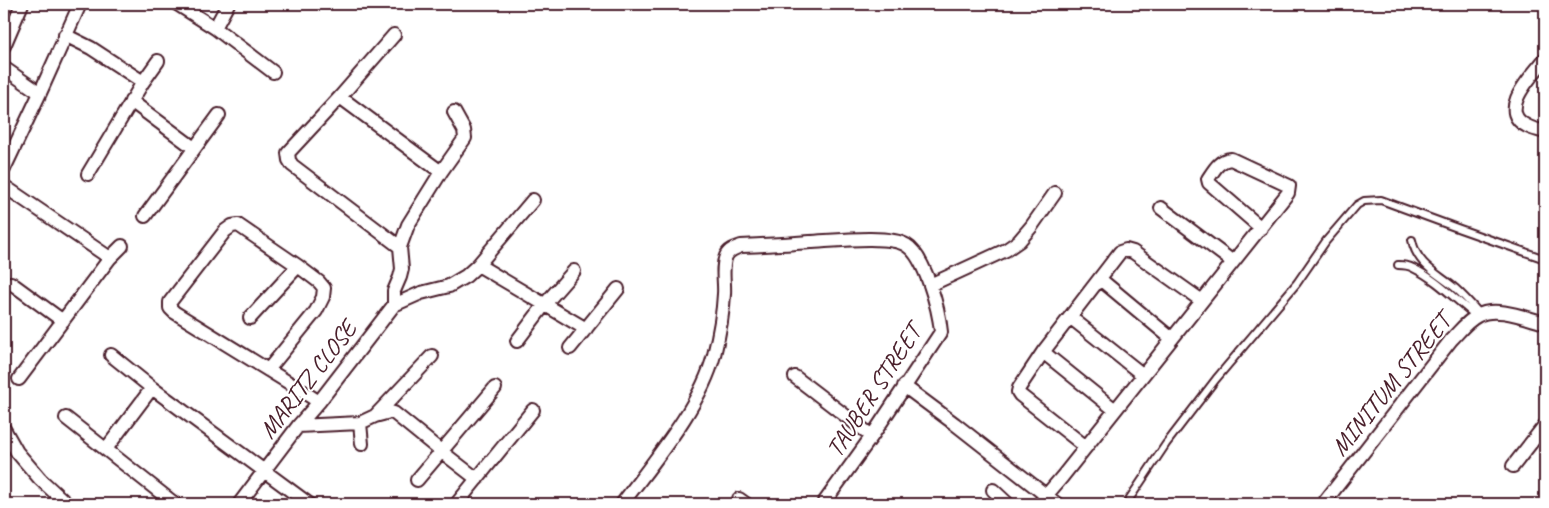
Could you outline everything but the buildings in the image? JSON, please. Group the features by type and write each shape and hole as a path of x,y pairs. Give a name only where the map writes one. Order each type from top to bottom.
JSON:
{"street":[{"path":"4,46 22,4"},
{"path":"4,170 80,4"},
{"path":"176,4 215,28 273,72"},
{"path":"215,28 228,4"},
{"path":"65,35 91,48 143,82"},
{"path":"394,35 340,98 288,153 292,165 400,247"},
{"path":"1545,59 1517,96 1514,104 1518,120 1525,126 1545,132"},
{"path":"88,174 143,82 158,62"},
{"path":"4,68 40,93"},
{"path":"340,98 441,172"},
{"path":"132,101 194,148"},
{"path":"454,112 464,130 465,138 441,172 408,226 400,247 402,269 394,291 394,304 421,293 448,286 466,276 478,266 533,200"},
{"path":"145,216 219,114"},
{"path":"1043,500 1261,228 1288,193 1289,186 1231,159 1220,162 1208,179 1208,183 1261,228"},
{"path":"4,186 110,258"},
{"path":"930,285 1006,250 1019,241 1055,193"},
{"path":"1161,208 1233,262"},
{"path":"268,370 316,311 323,297 324,288 298,266 238,225 232,226 225,231 170,302 170,308 174,312 319,402"},
{"name":"TAUBER STREET","path":"622,504 680,424 702,387 720,332 724,292 724,263 729,252 741,246 849,240 888,240 905,244 914,252 930,285 940,320 941,332 872,436 823,504"},
{"path":"19,379 110,258 122,246"},
{"path":"1086,447 1020,395 1018,388 1043,352 1120,252 1126,250 1133,252 1202,301"},
{"path":"250,318 298,266"},
{"path":"478,266 586,329"},
{"path":"517,341 545,304 574,271"},
{"path":"1100,279 1172,339"},
{"path":"11,283 63,321"},
{"path":"570,348 618,289"},
{"name":"MARITZ CLOSE","path":"239,504 394,304"},
{"name":"MINITUM STREET","path":"1322,504 1451,340 1478,315 1488,312 1504,312 1545,323"},
{"path":"1070,317 1143,375"},
{"path":"1043,352 1115,410"},
{"path":"111,355 152,388 309,504"},
{"path":"376,416 432,356"},
{"path":"795,377 872,436"},
{"path":"904,386 955,424 1043,500 1056,504"},
{"path":"106,449 152,388"},
{"path":"417,480 495,388"},
{"path":"458,502 533,410"},
{"path":"298,426 360,423 376,416 390,412 394,413 477,479"},
{"path":"66,418 175,504"},
{"path":"360,423 362,444"},
{"path":"1513,466 1545,424"},
{"path":"4,429 17,452 67,504"},
{"path":"993,490 1008,504"}],"lane":[{"path":"1126,504 1172,437 1216,379 1297,283 1326,241 1356,205 1364,201 1381,200 1545,258"},
{"path":"1412,240 1414,250 1426,266 1455,288 1478,315"},
{"path":"1398,265 1414,268 1478,315"}]}
